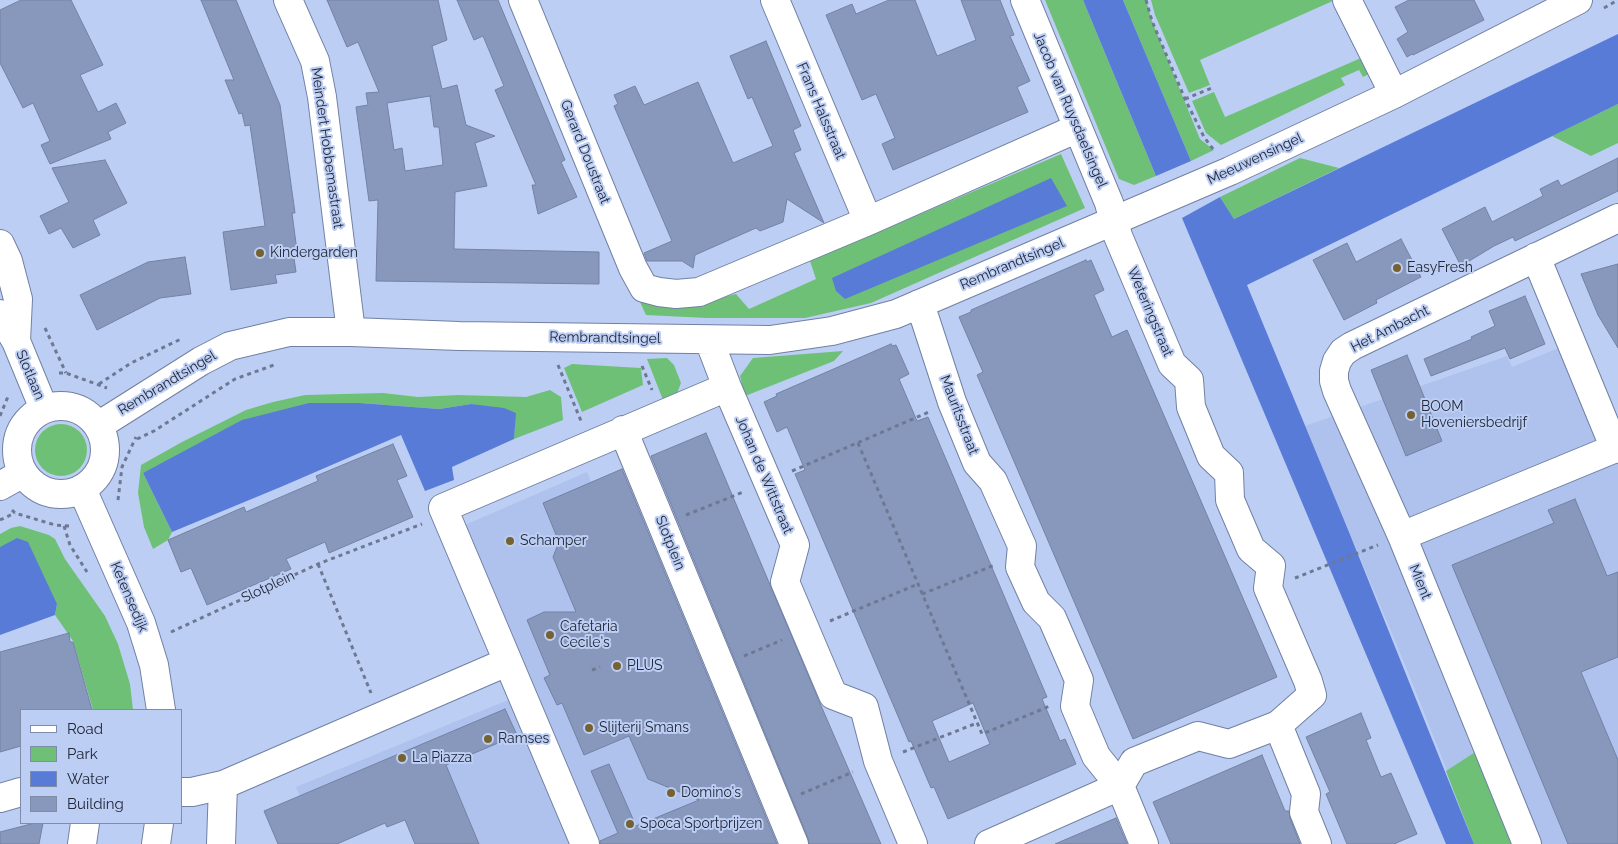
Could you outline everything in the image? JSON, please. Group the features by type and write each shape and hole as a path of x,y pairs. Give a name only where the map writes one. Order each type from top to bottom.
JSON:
{"street":[{"name":"Meindert Hobbemastraat","path":"288,0 315,61 322,97 351,332"},
{"name":"Gerard Doustraat","path":"523,0 633,268 644,288 676,294 700,292 868,221"},
{"name":"Frans Halsstraat","path":"775,0 868,221"},
{"name":"Jacob van Ruysdaelsingel","path":"1025,0 1109,203 1114,221"},
{"path":"1347,0 1394,94"},
{"name":"Meeuwensingel","path":"1114,221 1230,171 1394,94 1578,0"},
{"path":"868,221 1078,128"},
{"name":"Het Ambacht","path":"1402,536 1337,391 1334,371 1337,361 1343,352 1618,218"},
{"name":"Rembrandtsingel","path":"98,426 200,361 230,346 289,332 770,340 832,331 896,314 1114,221"},
{"name":"Weteringstraat","path":"1114,221 1118,236 1172,364 1189,380 1191,407 1211,456 1229,473 1230,500 1251,549 1271,566 1268,588 1308,681 1312,695 1278,725"},
{"name":"Slotlaan","path":"0,244 8,262 18,299 16,341"},
{"path":"1402,536 1617,448 1536,257"},
{"name":"Mauritsstraat","path":"919,304 952,402 977,463 993,480 1022,546 1020,567 1036,602 1052,618 1079,680 1075,706 1096,756 1120,786 1144,844"},
{"name":"Slotlaan","path":"0,314 16,341 44,409"},
{"name":"Johan de Wittstraat","path":"709,340 727,388 795,545 785,582 833,695 864,707 878,762 913,844"},
{"path":"585,844 442,508 623,430 727,388"},
{"path":"68,406 90,416 98,426 104,443 104,461 92,482 82,489 60,494 49,492 39,488 23,473 18,461 17,448 19,436 24,425 33,415 44,409 68,406"},
{"name":"Slotplein","path":"623,430 794,844"},
{"path":"0,486 23,473"},
{"name":"Ketensedijk","path":"82,489 138,614 154,665 162,709"},
{"name":"Mient","path":"1402,536 1527,844"},
{"path":"182,792 192,792 223,785 507,662"},
{"path":"989,844 1120,786 1134,762 1198,736 1229,744 1278,725 1306,794 1304,812 1317,844"},
{"path":"221,844 223,785"},
{"path":"0,798 20,792"},
{"path":"82,844 85,824"},
{"path":"156,844 159,824"}],"path":[{"path":"1146,0 1152,21 1185,99 1204,137 1230,171"},
{"path":"1185,99 1212,88"},
{"path":"99,384 132,363 189,336"},
{"path":"557,362 590,444"},
{"path":"0,416 7,396"},
{"path":"662,525 952,402"},
{"path":"858,443 982,734 1078,694"},
{"path":"0,520 15,513 64,526"},
{"name":"Slotplein","path":"148,642 318,564 446,515"},
{"path":"1308,573 1372,548"},
{"path":"922,594 1021,554"},
{"path":"318,564 380,717"},
{"path":"592,670 600,667"}],"shaded area":[{"path":"1571,343 1618,446 1618,844 1476,844 1408,672 1305,426 1507,356 1512,367"},
{"path":"587,472 631,583 741,844 460,844 433,781 314,829 296,787 508,700 442,535"}],"green space":[{"path":"1045,0 1083,0 1156,176 1134,185 1119,179"},
{"path":"1123,0 1146,0 1152,21 1200,139 1214,150 1191,161"},
{"path":"1151,0 1335,0 1200,60 1210,85 1189,93 1155,15"},
{"path":"1361,58 1371,73 1363,77 1359,70 1341,78 1345,85 1221,145 1206,133 1192,101 1214,92 1225,117"},
{"path":"1618,104 1618,143 1591,156 1552,136"},
{"path":"1061,154 1085,208 871,303 805,318 707,318 646,315 640,302 648,299 675,309 736,294 749,309 816,279 810,261"},
{"path":"1300,158 1339,168 1234,219 1220,197"},
{"path":"843,351 834,361 745,396 740,376 753,358"},
{"path":"667,358 674,365 681,383 676,396 663,400 647,359"},
{"path":"572,364 641,368 643,385 582,412 564,368"},
{"path":"550,390 561,397 563,420 514,439 515,413 471,404 439,409 360,403 143,473 172,532 168,540 153,549 144,527 138,493 141,465 246,410 305,395 383,393 418,397 458,395 526,397"},
{"path":"56,424 66,424 75,428 83,436 87,450 83,464 75,472 66,476 56,476 47,472 39,464 35,455 35,445 39,436 47,428"},
{"path":"20,526 49,535 55,539 65,559 105,616 118,644 130,684 133,709 93,709 73,641 55,615 57,604 0,547 0,534"},
{"path":"1483,747 1523,844 1474,844 1446,771"}],"water":[{"path":"1083,0 1123,0 1191,161 1156,176"},
{"path":"1618,34 1618,104 1247,285 1349,532 1474,844 1446,844 1182,218 1220,197 1234,219"},
{"path":"1051,178 1067,206 845,299 836,291 832,278"},
{"path":"309,403 360,403 439,409 471,404 504,408 516,413 514,439 452,467 454,480 425,491 401,435 172,532 143,473 242,420"},
{"path":"17,538 28,542 57,604 55,615 0,635 0,547"}],"building":[{"path":"21,0 71,0 103,65 80,75 98,112 116,103 126,123 108,132 111,139 50,164 41,145 50,141 33,103 23,108 0,63 0,10"},
{"path":"201,0 236,0 280,105 295,213 292,213 297,251 293,251 296,272 275,275 277,283 231,290 223,232 265,226 250,125 245,126 242,113 239,114 225,80 234,80"},
{"path":"327,0 438,0 447,40 432,46 442,89 457,85 466,125 495,136 475,143 487,186 455,192 454,249 599,252 599,284 376,281 378,200 369,201 356,107 368,105 366,93 379,92 358,42 347,47","holes":["430,96 434,127 439,127 443,165 405,171 402,148 394,150 387,103"]},
{"path":"457,0 498,0 565,160 561,162 577,197 538,214 532,185 536,185 495,90 504,86 483,36 474,40"},
{"path":"889,0 915,0 937,56 976,40 961,0 1000,0 1014,35 1010,36 1030,81 1017,87 1028,112 893,170 882,144 895,138 876,94 862,100 826,15 852,4 856,14"},
{"path":"1409,0 1474,0 1484,20 1407,57 1397,39 1408,32 1395,7"},
{"path":"766,41 801,126 793,130 801,150 794,153 824,223 787,199 783,222 760,231 756,228 695,255 693,268 682,261 647,261 644,253 672,241 614,106 618,104 614,95 635,86 644,105 698,82 733,163 773,146 752,97 748,99 730,56"},
{"path":"1618,158 1618,191 1515,241 1513,237 1494,246 1461,266 1442,229 1485,207 1492,222 1543,196 1540,189 1558,180 1561,186"},
{"path":"105,160 127,203 93,220 100,235 73,248 61,228 49,234 40,216 69,202 52,168"},
{"path":"1401,239 1421,277 1376,300 1377,303 1344,320 1313,260 1347,243 1356,262"},
{"path":"185,257 191,294 160,298 97,330 80,295 148,262"},
{"path":"1086,260 1087,262 1091,260 1104,290 1094,295 1112,337 1127,330 1277,677 1133,739 977,375 983,372 959,317"},
{"path":"1618,264 1618,348 1598,315 1581,274"},
{"path":"1525,296 1545,344 1510,359 1505,348 1431,376 1424,359 1472,339 1471,337 1495,326 1489,311"},
{"path":"891,344 892,346 896,345 909,374 899,379 917,421 928,417 1047,697 1042,699 1060,741 1065,739 1076,764 948,819 934,787 931,788 911,741 909,742 795,474 805,470 787,427 777,432 764,402 777,396 776,394","holes":["973,703 990,744 949,762 932,721"]},
{"path":"1407,355 1442,441 1406,456 1371,370"},
{"path":"706,433 881,844 809,844 651,456"},
{"path":"393,444 407,476 397,480 413,517 329,553 325,542 286,559 291,569 207,605 191,568 181,572 168,540 244,507 246,512 318,481 316,476"},
{"path":"622,469 777,844 600,844 600,841 618,833 591,771 609,764 636,826 699,800 648,779 629,736 584,755 562,703 557,705 544,678 550,675 527,620 544,612 576,612 553,557 559,542 543,503"},
{"path":"1575,499 1607,576 1618,572 1618,657 1581,672 1618,760 1618,844 1568,844 1452,565 1554,523 1548,510"},
{"path":"69,633 70,642 73,642 92,709 20,709 20,746 0,752 0,652"},
{"path":"505,709 517,735 446,765 479,844 415,844 405,820 387,827 385,823 337,844 278,844 264,811"},
{"path":"1361,713 1371,738 1366,740 1381,777 1391,773 1417,834 1394,844 1347,844 1326,794 1330,792 1306,737"},
{"path":"1262,755 1285,811 1289,811 1300,844 1171,844 1153,802"},
{"path":"1116,818 1127,844 1055,844"},
{"path":"31,824 43,824 39,844 0,844 0,832"}],"place":[{"name":"Kindergarden","path":"260,253"},
{"name":"EasyFresh","path":"1397,268"},
{"name":"BOOM Hoveniersbedrijf","path":"1411,415"},
{"name":"Schamper","path":"510,541"},
{"name":"Cafetaria Cecile's","path":"550,635"},
{"name":"PLUS","path":"617,666"},
{"name":"Slijterij Smans","path":"589,728"},
{"name":"Ramses","path":"488,739"},
{"name":"La Piazza","path":"402,758"},
{"name":"Domino's","path":"671,793"},
{"name":"Spoca Sportprijzen","path":"630,824"}]}
